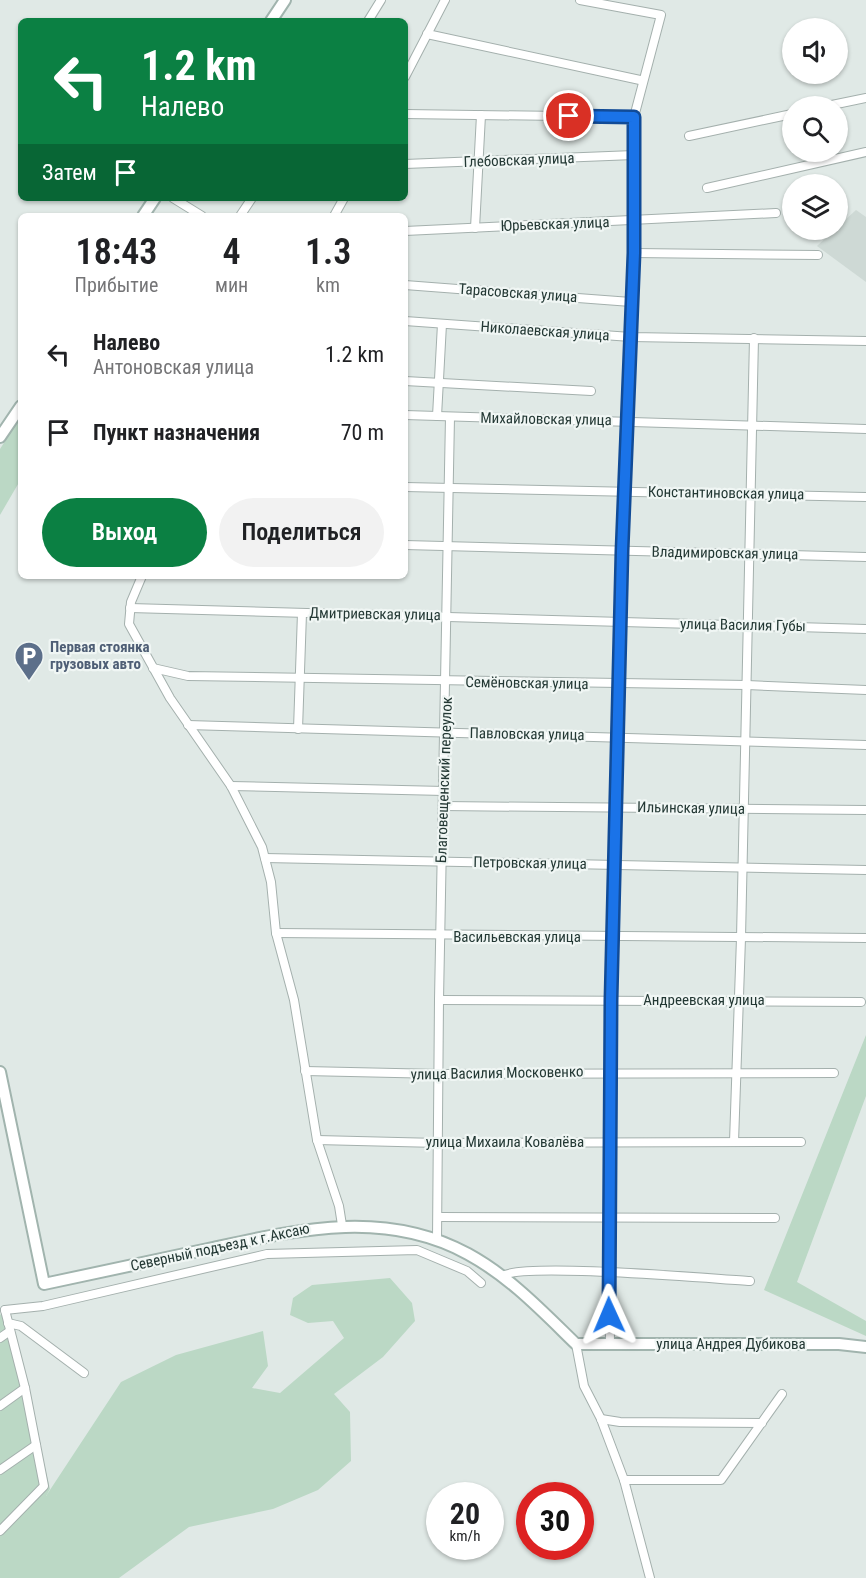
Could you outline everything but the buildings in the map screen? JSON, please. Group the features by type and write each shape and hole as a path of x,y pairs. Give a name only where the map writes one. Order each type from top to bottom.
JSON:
{"street":[{"path":"273,18 285,0"},
{"path":"370,18 381,0"},
{"path":"408,71 445,0"},
{"path":"580,0 661,15 634,117 634,253 622,551 612,938 608,1143 610,1344"},
{"path":"427,34 640,80"},
{"path":"848,102 866,98"},
{"path":"408,114 634,117"},
{"path":"475,228 481,115"},
{"path":"689,136 782,116"},
{"path":"707,188 866,152"},
{"name":"Глебовская улица","path":"408,164 634,155"},
{"path":"178,201 197,213"},
{"name":"Юрьевская улица","path":"408,231 776,213"},
{"path":"634,253 818,255"},
{"name":"Тарасовская улица","path":"408,285 631,302"},
{"name":"Николаевская улица","path":"408,321 631,337 866,341"},
{"path":"437,416 442,324"},
{"path":"734,1142 746,742 754,338"},
{"path":"408,381 591,391"},
{"path":"0,437 18,410"},
{"name":"Михайловская улица","path":"408,415 866,429"},
{"name":"Благовещенский переулок","path":"437,1240 441,862 450,546 450,417"},
{"name":"Константиновская улица","path":"408,487 866,497"},
{"name":"Владимировская улица","path":"408,545 866,557"},
{"path":"141,579 130,608 129,624 188,725 231,786 258,837 265,858 272,882 276,933 294,1000 317,1140 339,1206 342,1225"},
{"name":"Дмитриевская улица","path":"130,608 621,623"},
{"path":"298,729 302,613"},
{"name":"улица Василия Губы","path":"621,623 747,624 866,629"},
{"name":"Семёновская улица","path":"153,668 188,676 446,682 747,685 866,690"},
{"name":"Павловская улица","path":"188,725 866,745"},
{"path":"231,786 444,791"},
{"name":"Ильинская улица","path":"443,806 866,810"},
{"name":"Петровская улица","path":"265,858 615,865 742,865 866,870"},
{"name":"Васильевская улица","path":"276,933 612,938 866,938"},
{"name":"Андреевская улица","path":"439,1000 861,1002"},
{"name":"улица Василия Московенко","path":"305,1071 440,1074 610,1071 834,1073"},
{"name":"Северный подъезд к г.Аксаю","path":"0,1072 44,1284 292,1232 342,1225 389,1228 437,1240 466,1253 503,1276 576,1344"},
{"name":"улица Михаила Ковалёва","path":"317,1140 438,1143 801,1142"},
{"path":"438,1217 775,1218"},
{"path":"0,1531 45,1486 25,1388 2,1309 43,1306 267,1254 417,1250 467,1270 481,1283"},
{"path":"503,1276 518,1271 609,1272 750,1281"},
{"path":"0,1338 9,1327 21,1326 84,1373"},
{"path":"576,1344 584,1386 601,1419 624,1480 650,1578"},
{"name":"улица Андрея Дубикова","path":"576,1344 814,1344 866,1347"},
{"path":"0,1406 25,1388"},
{"path":"624,1480 721,1479 782,1394"},
{"path":"601,1419 621,1422 762,1423"},
{"path":"0,1470 36,1445"}],"shaded area":[{"path":"856,210 866,217 866,282 817,246 824,240 848,240 848,217"}],"green space":[{"path":"18,421 18,484 0,515 0,449"},
{"path":"866,1035 866,1096 797,1282 866,1321 866,1336 764,1290"},
{"path":"390,1278 412,1303 415,1321 383,1357 334,1394 350,1412 351,1461 318,1490 273,1509 189,1527 119,1578 0,1578 0,1314 11,1324 50,1489 46,1496 121,1382 176,1355 263,1331 268,1366 252,1388 280,1393 344,1338 333,1321 308,1323 290,1315 293,1298 312,1285"}],"place":[{"name":"Первая стоянка грузовых авто","path":"29,682"}],"route":[{"path":"569,116 634,117 634,253 622,551 608,1143 609,1315"}]}
